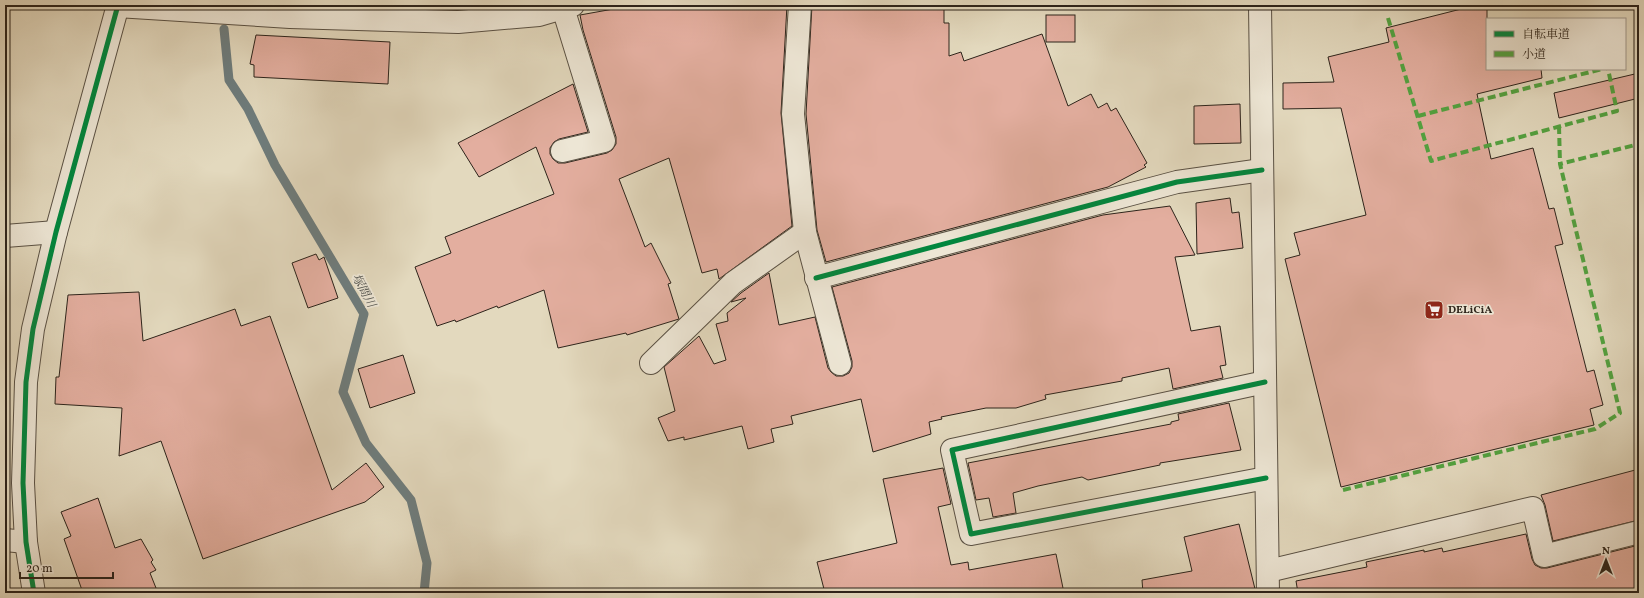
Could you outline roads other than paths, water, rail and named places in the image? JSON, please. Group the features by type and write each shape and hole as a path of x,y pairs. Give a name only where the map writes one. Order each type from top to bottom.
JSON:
{"street":[{"path":"800,5 793,114 805,232 840,364"},
{"path":"1260,5 1268,593"},
{"path":"34,593 16,541 23,483 26,382 33,329 56,232 117,6 290,17 458,22 539,15 568,6 604,141 562,151"},
{"path":"816,278 1177,182 1262,170"},
{"path":"5,236 56,232"},
{"path":"651,363 733,283 805,232"},
{"path":"1265,382 952,450 970,534 1266,478"},
{"path":"1268,571 1533,508 1544,556 1639,532"}],"waterway":[{"name":"塚間川","path":"224,29 229,80 248,109 275,165 364,314 343,392 366,443 411,500 427,563 424,593"}],"place":[{"name":"DELiCiA","path":"1434,310"}]}
